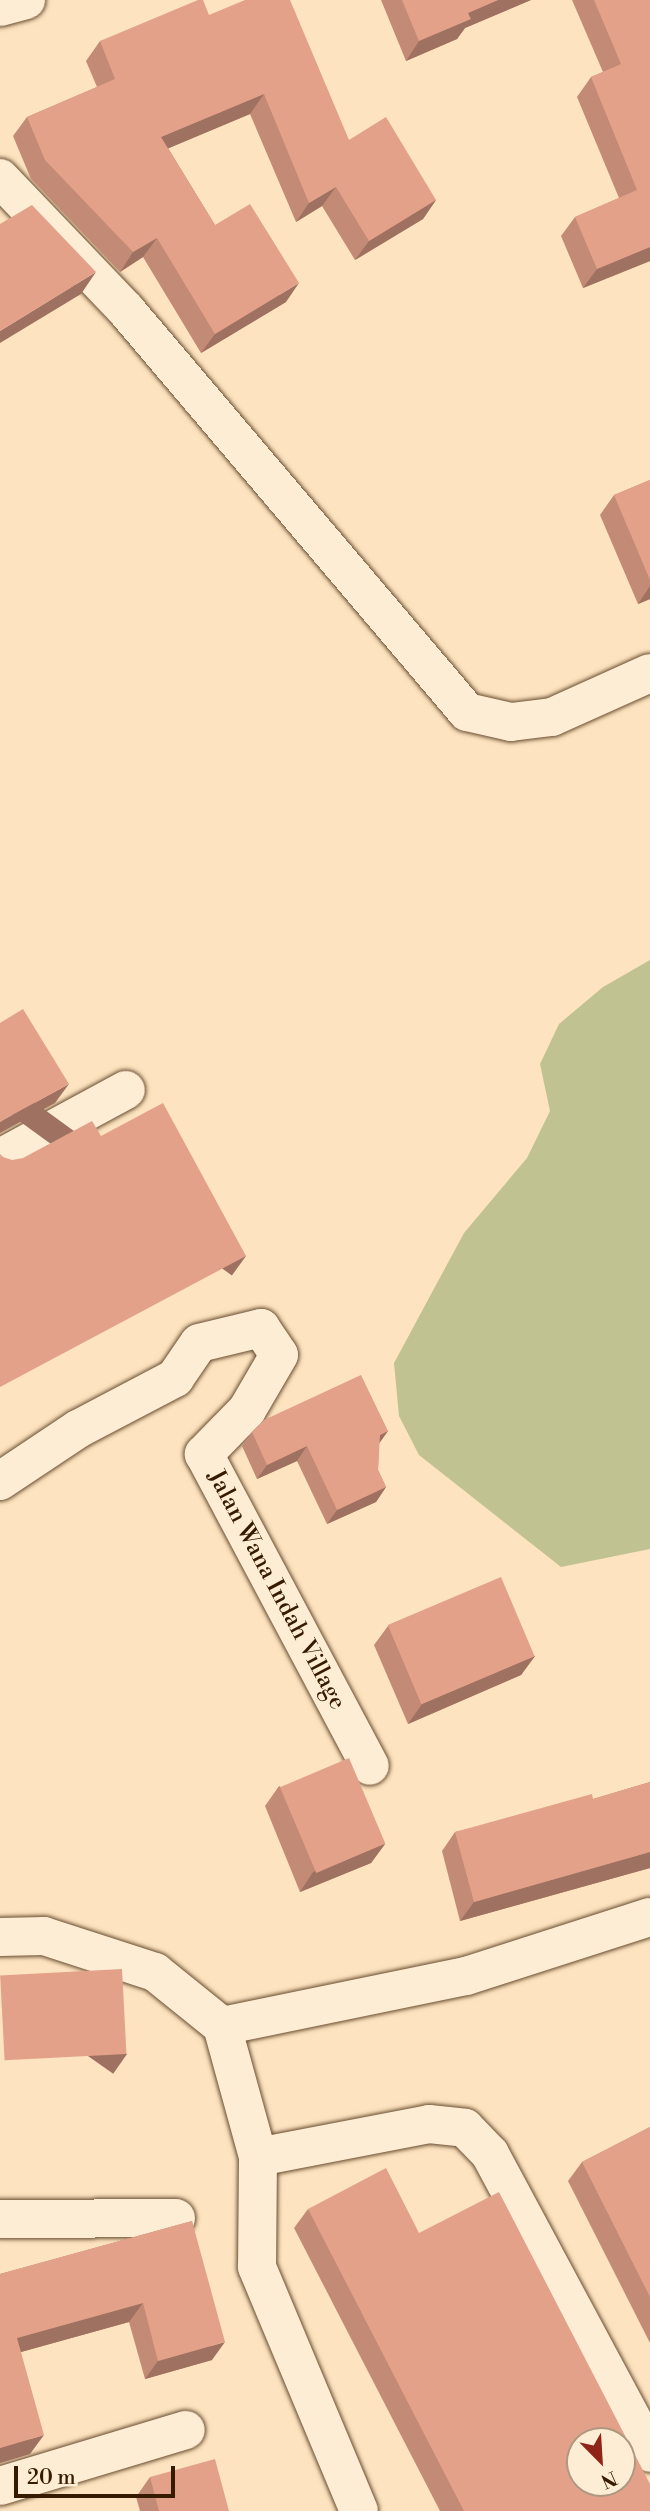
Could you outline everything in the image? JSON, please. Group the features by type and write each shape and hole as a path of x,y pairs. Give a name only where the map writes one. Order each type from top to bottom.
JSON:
{"street":[{"path":"0,7 26,0"},
{"path":"0,178 135,320 467,712 511,722 552,717 650,673"},
{"path":"0,1158 126,1090"},
{"name":"Jalan Wana Indah Village","path":"0,1481 78,1429 175,1378 199,1343 261,1328 279,1355 247,1410 204,1454 370,1766"},
{"path":"222,2026 466,1976 650,1917"},
{"path":"0,1937 44,1936 155,1972 222,2026 258,2157 257,2267 359,2511"},
{"path":"258,2157 429,2124 465,2128 490,2154 650,2453"},
{"path":"0,2219 176,2218"},
{"path":"0,2486 186,2430"}],"green space":[{"path":"650,960 650,1549 561,1567 419,1455 399,1416 394,1363 464,1233 527,1158 550,1111 540,1064 559,1024 603,987"}],"building":[{"path":"203,0 209,15 245,0 290,0 349,140 386,117 436,200 369,241 336,187 309,203 264,94 161,137 215,225 250,204 299,283 215,334 157,238 133,252 45,160 27,117 115,79 100,41"},
{"path":"402,0 498,0 468,13 471,19 419,41"},
{"path":"594,0 650,0 650,247 597,269 575,217 637,190 591,77 621,64"},
{"path":"32,205 96,272 0,331 0,224"},
{"path":"650,480 650,580 614,495"},
{"path":"23,1009 69,1084 0,1122 0,1023"},
{"path":"163,1103 246,1256 0,1387 0,1154 12,1160 23,1158 92,1121 101,1136"},
{"path":"361,1375 388,1431 380,1435 378,1470 386,1487 337,1510 307,1446 267,1465 252,1432 264,1420"},
{"path":"501,1577 535,1656 421,1704 388,1625"},
{"path":"349,1758 385,1844 316,1873 280,1787"},
{"path":"650,1782 650,1852 474,1902 455,1832 592,1794 593,1799"},
{"path":"122,1969 126,2054 5,2060 0,1975"},
{"path":"650,2127 650,2297 582,2162"},
{"path":"386,2168 419,2233 499,2192 621,2427 566,2427 566,2497 636,2497 636,2457 650,2484 650,2511 464,2511 308,2209"},
{"path":"192,2221 225,2342 158,2361 143,2303 17,2338 44,2435 0,2448 0,2274"},
{"path":"215,2459 229,2511 159,2511 150,2477"}]}
